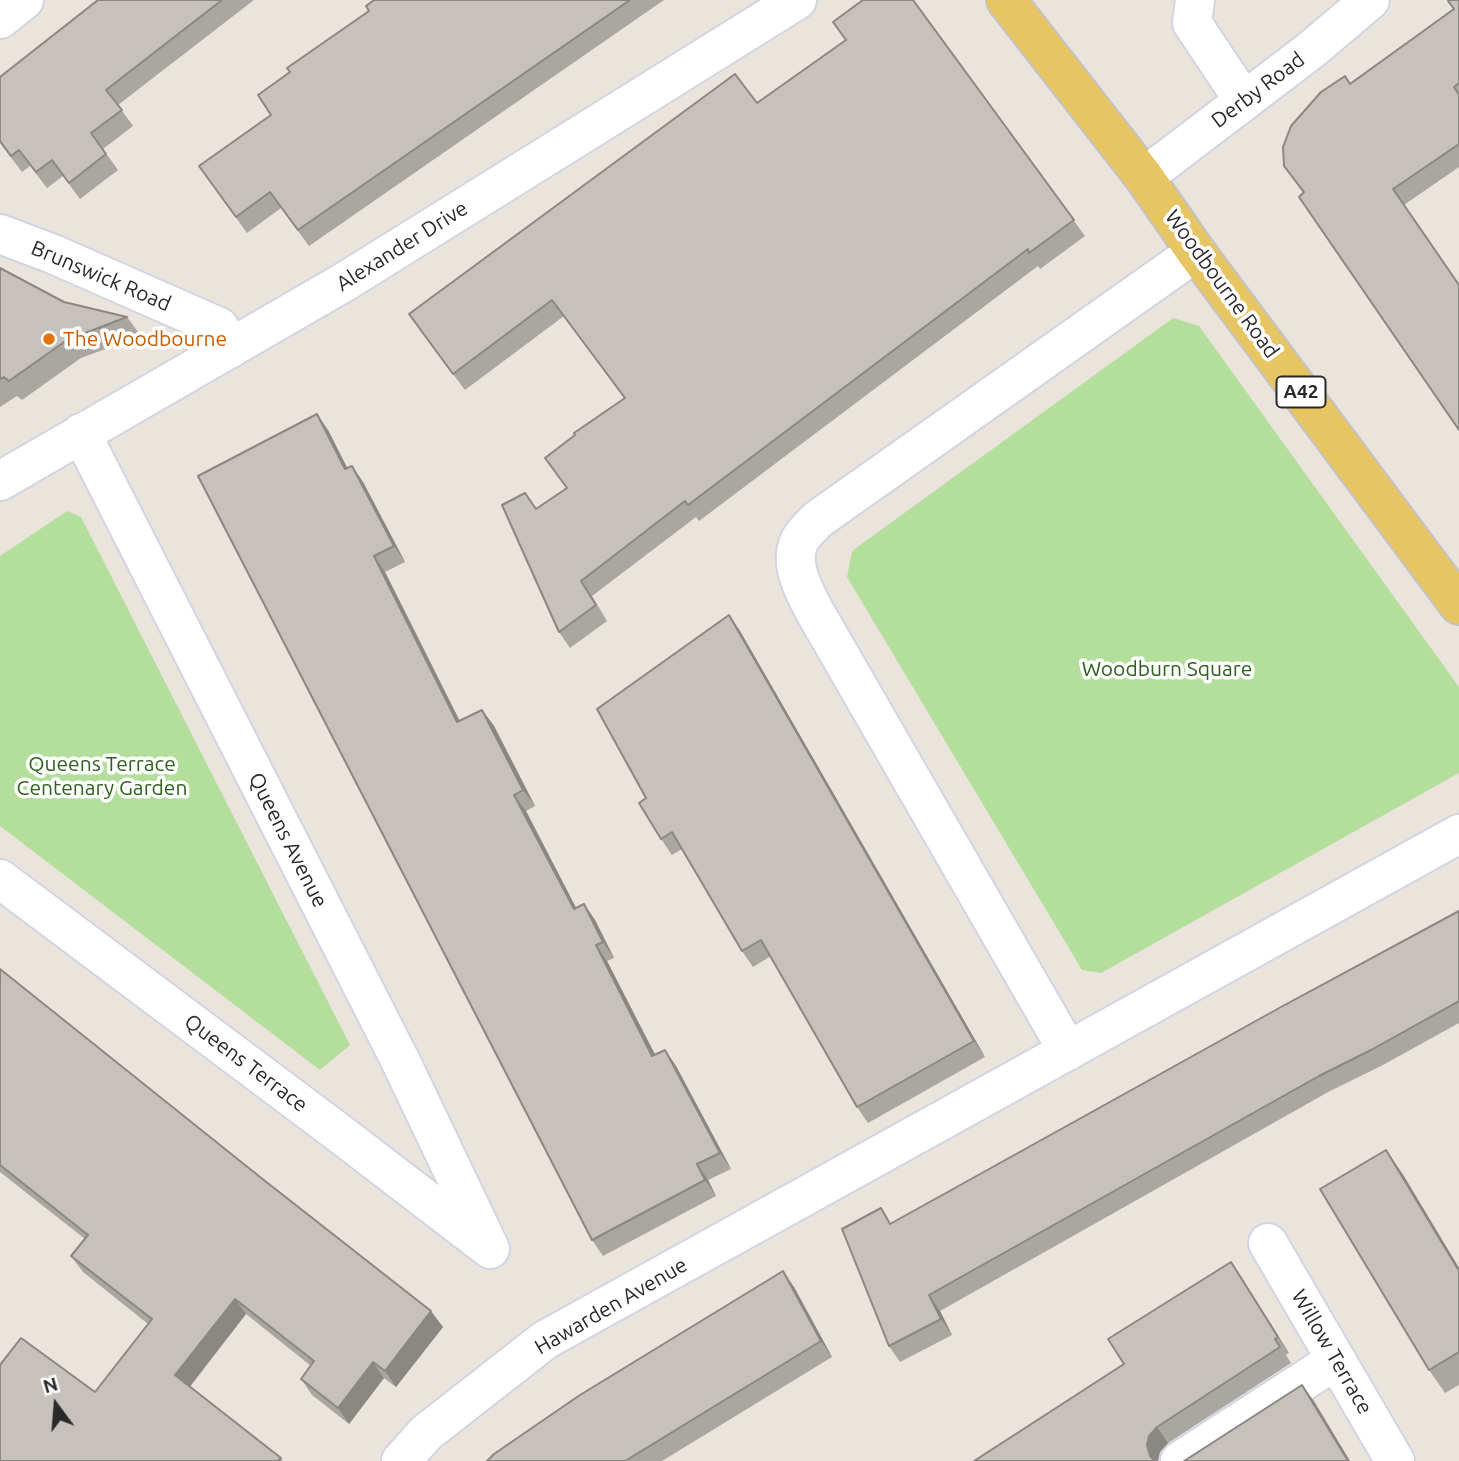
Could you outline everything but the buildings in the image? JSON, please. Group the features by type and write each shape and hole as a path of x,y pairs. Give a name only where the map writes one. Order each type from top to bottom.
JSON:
{"main road":[{"name":"Woodbourne Road","path":"1006,0 1144,177 1196,252 1459,605"}],"street":[{"path":"0,19 24,0"},
{"name":"Alexander Drive","path":"0,481 346,281 797,0"},
{"path":"1195,0 1192,23 1244,101"},
{"name":"Derby Road","path":"1144,177 1311,50 1370,0"},
{"name":"Brunswick Road","path":"0,234 53,254 219,327 231,348"},
{"path":"1196,252 817,520 799,541 796,559 802,583 815,612 1068,1051 1459,834"},
{"name":"Queens Avenue","path":"81,433 394,1049 490,1249"},
{"name":"Queens Terrace","path":"0,879 328,1124 490,1249"},
{"name":"Hawarden Avenue","path":"401,1461 426,1433 545,1340 1068,1051"},
{"name":"Willow Terrace","path":"1268,1243 1395,1461"},
{"path":"1180,1461 1336,1360"}],"green space":[{"name":"Woodburn Square","path":"1173,318 1199,326 1459,687 1459,773 1101,973 1082,970 847,577 852,551"},
{"name":"Queens Terrace Centenary Garden","path":"67,511 81,517 350,1045 320,1070 0,826 0,556"}],"place":[{"name":"The Woodbourne","path":"49,339"}]}
